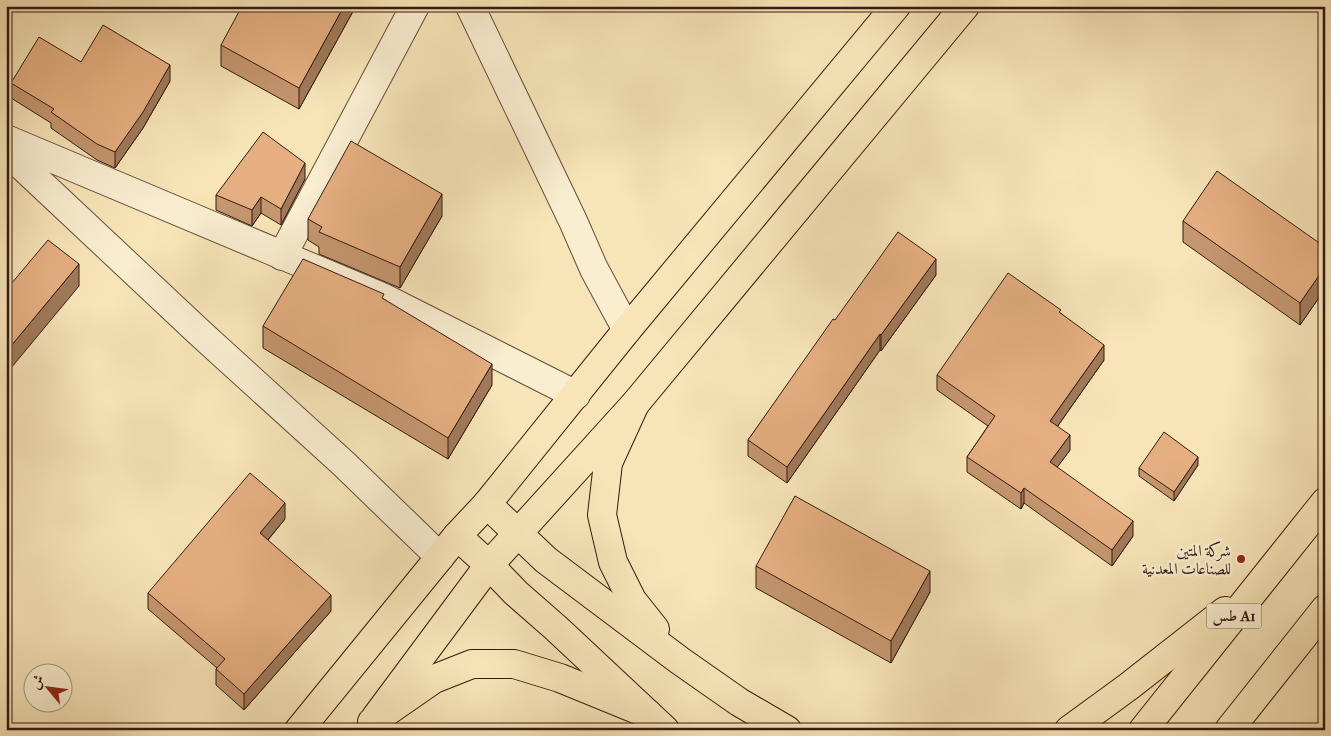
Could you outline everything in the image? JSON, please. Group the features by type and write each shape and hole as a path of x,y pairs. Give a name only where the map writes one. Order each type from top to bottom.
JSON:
{"main road":[{"path":"299,730 457,536 487,504 627,330 896,6"},
{"path":"369,726 489,565 635,404 965,6"},
{"path":"635,404 608,463 602,515 612,562 632,600 679,660"},
{"name":"طس A1","path":"1144,730 1325,502"},
{"path":"487,504 546,560 679,660 739,702 787,730"},
{"path":"457,536 656,722"},
{"path":"1069,730 1128,687 1260,584"},
{"path":"1229,730 1325,609"},
{"path":"369,726 434,679 472,664 514,664 560,678 656,722"}],"street":[{"path":"282,256 415,6"},
{"path":"470,6 594,269 627,330"},
{"path":"6,139 384,298 576,395"},
{"path":"6,152 344,464 440,557"}],"building":[{"path":"242,6 344,6 299,88 221,45"},
{"path":"103,25 170,65 143,112 115,152 97,144 51,112 54,109 11,83 39,37 81,62"},
{"path":"263,132 305,163 281,209 261,197 252,210 216,195"},
{"path":"351,141 442,194 400,267 319,232 322,227 308,219"},
{"path":"1217,171 1325,247 1325,267 1300,303 1183,221"},
{"path":"898,232 936,259 880,334 787,467 748,440 833,319 835,320"},
{"path":"48,240 79,264 6,352 6,290"},
{"path":"303,259 384,294 382,298 492,364 448,438 263,326"},
{"path":"1008,273 1061,310 1059,312 1104,345 1050,421 1070,435 1050,462 1133,521 1112,550 1024,488 1021,493 967,457 995,416 937,375"},
{"path":"1164,432 1198,457 1174,492 1139,468"},
{"path":"250,473 285,503 260,533 331,595 244,694 216,669 225,659 148,593"},
{"path":"795,496 930,571 891,641 756,566"}],"place":[{"name":"شركة المتين للصناعات المعدنية","path":"1241,559"}]}
